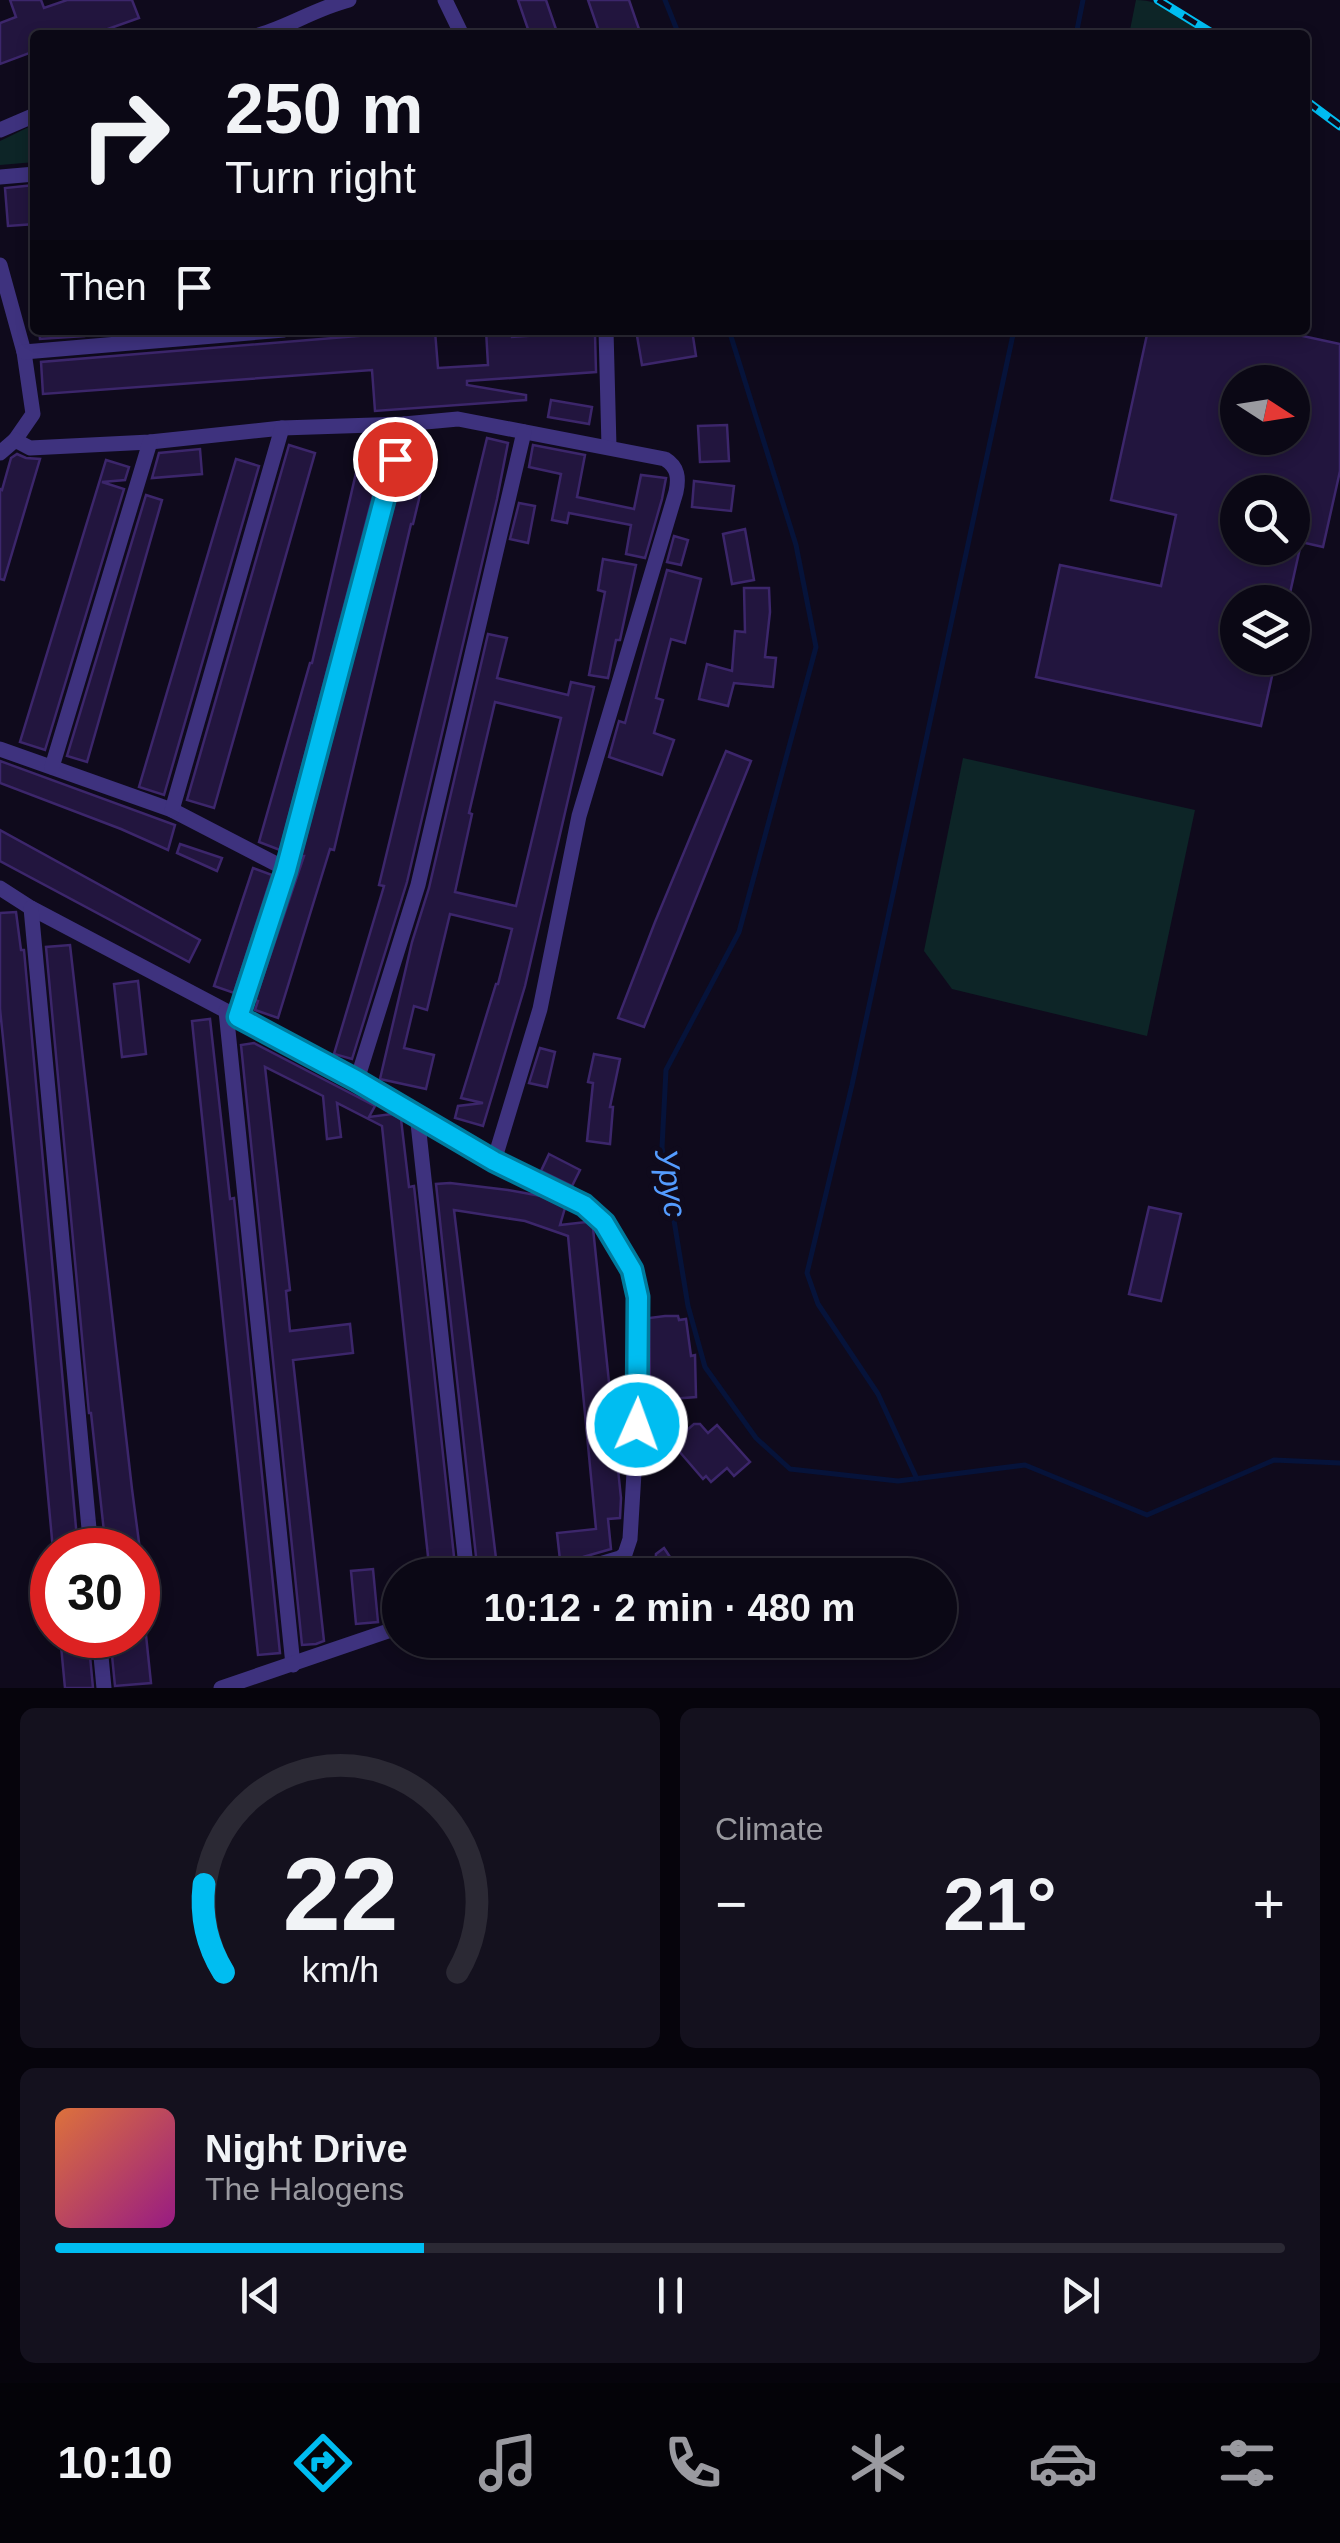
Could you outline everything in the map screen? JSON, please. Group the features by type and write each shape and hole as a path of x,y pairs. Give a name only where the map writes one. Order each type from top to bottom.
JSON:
{"street":[{"path":"270,30 348,0"},
{"path":"445,0 460,30"},
{"path":"0,130 30,117"},
{"path":"0,177 30,174"},
{"path":"0,264 24,352 34,414 15,440 0,452"},
{"path":"0,332 17,326"},
{"path":"24,352 225,335"},
{"path":"606,335 609,447"},
{"path":"15,440 30,448 458,419 666,459 678,472 579,816 540,1008 494,1161"},
{"path":"293,1664 232,1014 286,870 404,424"},
{"path":"172,810 282,428"},
{"path":"356,1080 418,886 524,432"},
{"path":"52,766 150,442"},
{"path":"0,749 172,810 286,870"},
{"path":"0,888 356,1080 494,1161 584,1205 604,1223 632,1270 638,1297 639,1390 628,1547 620,1558"},
{"path":"31,908 90,1528"},
{"path":"416,1114 465,1558"},
{"path":"221,1688 382,1634"},
{"path":"101,1658 104,1688"}],"green space":[{"path":"1136,0 1164,7 1197,30 1130,30"},
{"path":"30,126 30,162 0,165 0,141"},
{"path":"963,758 1195,810 1147,1036 952,989 924,951"}],"building":[{"path":"10,0 41,0 44,8 67,0 132,0 139,18 105,30 30,30 30,53 0,64 0,23 16,17"},
{"path":"518,0 546,0 556,30 528,30"},
{"path":"588,0 629,0 639,30 598,30"},
{"path":"30,186 30,224 8,226 5,188"},
{"path":"40,335 84,336 40,339"},
{"path":"370,335 435,335 438,368 488,365 486,335 595,335 596,372 467,381 467,385 526,395 526,400 375,411 372,370 43,394 41,362"},
{"path":"637,335 693,335 696,356 642,365"},
{"path":"1147,335 1298,335 1340,344 1340,471 1323,547 1310,544 1310,475 1220,475 1220,565 1296,565 1292,585 1220,585 1220,675 1272,675 1261,726 1036,677 1060,565 1161,586 1176,515 1111,500"},
{"path":"551,400 592,407 589,424 548,417"},
{"path":"727,425 729,461 700,462 698,426"},
{"path":"412,436 433,441 334,850 330,849 278,1018 255,1010 255,1000 304,856"},
{"path":"487,438 508,443 497,499 407,882 352,1059 334,1054 384,886 379,885"},
{"path":"289,445 315,453 214,808 187,800"},
{"path":"533,445 585,455 577,497 634,509 641,475 666,478 645,558 626,554 631,525 569,513 567,523 552,520 561,474 529,467"},
{"path":"200,449 202,474 152,478 159,453"},
{"path":"17,454 40,459 4,580 0,579 0,489 11,458"},
{"path":"236,459 259,466 164,795 139,787"},
{"path":"106,460 129,467 125,480 102,482 124,489 45,750 20,742"},
{"path":"359,460 381,465 280,850 259,842 312,663"},
{"path":"694,481 734,486 731,511 692,507"},
{"path":"146,495 162,500 87,762 67,756"},
{"path":"519,503 535,506 528,543 510,539"},
{"path":"745,529 754,580 732,584 723,534"},
{"path":"674,536 688,540 681,565 667,562"},
{"path":"603,559 636,565 608,678 589,675 605,592 598,590"},
{"path":"667,570 701,579 685,643 671,639 656,698 663,700 654,733 674,740 662,775 609,757 619,721 625,723"},
{"path":"744,588 769,588 765,657 776,658 773,687 734,683 728,706 699,699 707,664 732,671 735,631 745,632"},
{"path":"488,634 507,638 497,678 568,695 571,682 594,687 525,986 483,1126 455,1118 458,1106 483,1103 461,1098 512,929 450,914 427,1010 414,1006 404,1048 434,1055 426,1089 380,1079 412,942 429,888","holes":["495,702 561,718 516,906 455,892"]},
{"path":"726,751 751,761 644,1027 618,1018 655,922"},
{"path":"0,761 175,825 168,850 0,783"},
{"path":"0,830 200,940 189,962 0,861"},
{"path":"180,844 222,858 217,871 177,853"},
{"path":"253,868 272,875 234,993 214,986"},
{"path":"16,912 24,950 76,1528 51,1528 0,1009 0,913"},
{"path":"70,945 137,1528 104,1528 89,1413 46,947"},
{"path":"138,981 146,1054 122,1057 114,984"},
{"path":"210,1019 230,1199 234,1198 280,1653 258,1655 192,1021"},
{"path":"254,1043 375,1106 369,1117 392,1114 401,1119 409,1187 414,1186 454,1558 428,1558 382,1126 337,1103 341,1137 327,1139 323,1096 265,1067 290,1290 286,1291 290,1331 350,1324 353,1353 293,1360 324,1641 316,1644 302,1645 241,1045"},
{"path":"540,1048 555,1052 547,1087 529,1083"},
{"path":"594,1054 620,1059 610,1107 610,1144 587,1141 593,1083 588,1082"},
{"path":"549,1154 580,1170 572,1186 541,1171"},
{"path":"436,1184 541,1196 565,1208 560,1225 586,1222 593,1228 621,1498 620,1518 608,1519 611,1549 583,1557 560,1558 557,1533 596,1529 568,1236 525,1221 454,1210 496,1558 476,1558"},
{"path":"1149,1207 1181,1214 1161,1301 1129,1294"},
{"path":"649,1318 686,1319 691,1356 695,1355 696,1397 658,1400 660,1428 648,1429"},
{"path":"694,1424 700,1424 708,1433 717,1425 750,1462 734,1476 727,1468 711,1482 706,1476 703,1479 672,1443"},
{"path":"664,1548 671,1558 656,1558"},
{"path":"373,1569 378,1622 356,1624 351,1571"},
{"path":"62,1658 90,1658 93,1688 65,1688"},
{"path":"112,1658 148,1658 151,1683 115,1686"}],"waterway":[{"name":"Урус","path":"665,0 677,30"},
{"path":"1077,30 1083,0"},
{"name":"Урус","path":"731,335 796,545 816,647 739,932 666,1070 662,1147 688,1306 705,1367 756,1438 790,1469 898,1481 1025,1465 1147,1515 1274,1460 1340,1463"},
{"path":"917,1479 878,1394 818,1304 807,1273 852,1085 1013,335"}],"railway":[{"path":"1158,0 1207,30"},
{"path":"1310,104 1340,126"}],"route":[{"path":"395,459 286,870 238,1017 494,1161 584,1205 604,1223 632,1270 638,1297 637,1425"}]}
